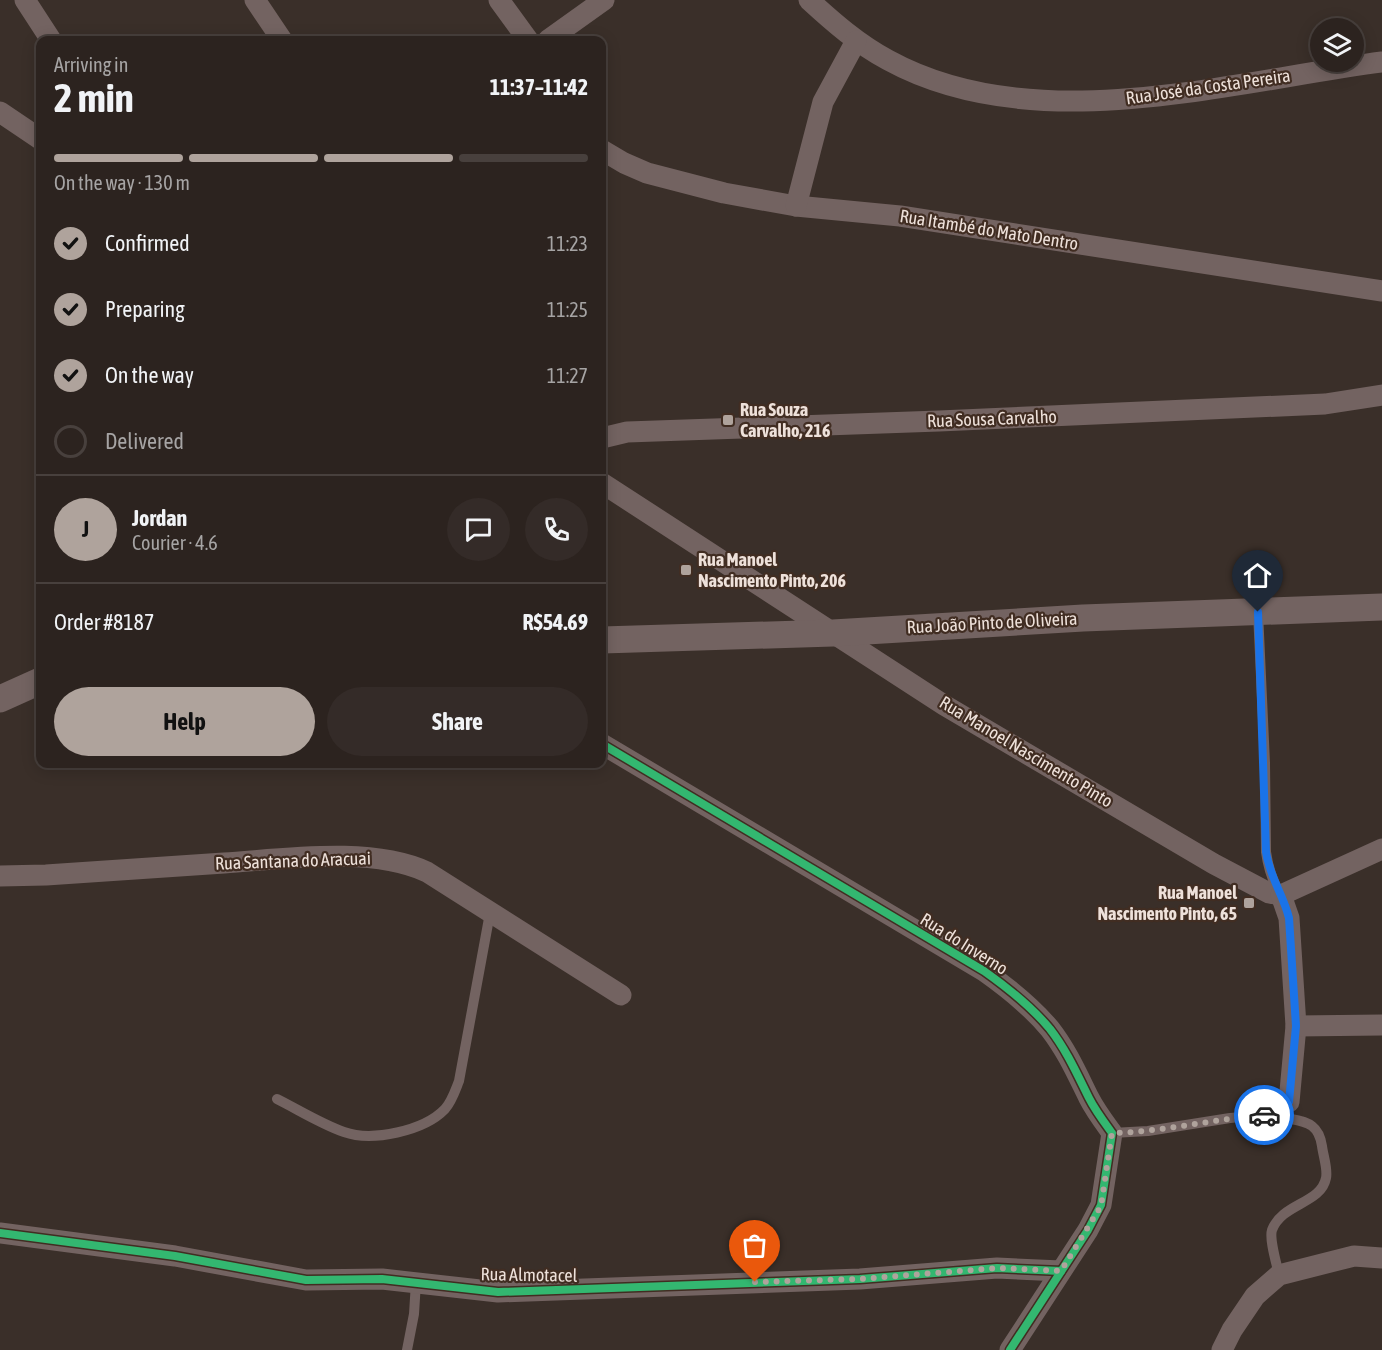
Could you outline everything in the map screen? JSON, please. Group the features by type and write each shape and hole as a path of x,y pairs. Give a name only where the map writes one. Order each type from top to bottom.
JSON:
{"street":[{"path":"25,0 48,36"},
{"path":"255,0 279,36"},
{"path":"499,0 525,36"},
{"path":"554,36 604,0"},
{"name":"Rua José da Costa Pereira","path":"809,0 856,41 888,61 951,86 1029,99 1112,101 1177,96 1382,62"},
{"path":"796,206 823,102 856,41"},
{"path":"0,112 36,136"},
{"name":"Rua Itambé do Mato Dentro","path":"606,152 647,173 724,193 796,206 900,216 1382,291"},
{"name":"Rua Sousa Carvalho","path":"606,437 627,432 951,421 1325,404 1382,395"},
{"name":"Rua Manoel Nascimento Pinto","path":"606,486 944,705 1204,858 1269,893 1281,895"},
{"name":"Rua João Pinto de Oliveira","path":"606,640 833,633 1083,618 1382,607"},
{"path":"0,699 36,683"},
{"name":"Rua do Inverno","path":"606,746 984,970 1007,988 1050,1029 1073,1064 1089,1099 1112,1133"},
{"path":"1290,1110 1296,1026 1289,918 1281,895 1382,849"},
{"name":"Rua Santana do Aracuai","path":"0,876 270,860 379,858 413,866 427,872 621,995"},
{"path":"1296,1026 1382,1025"},
{"path":"1010,1350 1101,1206 1112,1133"},
{"name":"Rua Almotacel","path":"0,1233 175,1256 306,1280 382,1279 498,1292 860,1279 998,1268 1061,1271"},
{"path":"1222,1350 1232,1330 1255,1296 1279,1275 1354,1256 1382,1258"}],"lane":[{"path":"1258,612 1266,852 1274,884 1281,895"},
{"path":"277,1099 345,1132 370,1136 411,1128 444,1110 452,1099 459,1081 489,913"},
{"path":"1112,1133 1148,1131 1290,1110 1308,1122 1321,1140 1327,1176 1322,1189 1278,1218 1271,1233 1279,1275"},
{"path":"406,1350 414,1314 416,1282"}],"cycle path":[{"path":"606,746 984,971 1027,1005 1056,1037 1094,1107 1112,1133 1101,1205 1088,1230 1010,1350"},
{"path":"0,1233 175,1256 306,1280 382,1279 498,1292 860,1279 997,1268 1061,1271"}],"way so far":[{"path":"755,1282 860,1279 998,1268 1061,1271 1101,1206 1106,1185 1112,1133 1148,1131 1264,1115"}],"place":[{"name":"Rua Souza Carvalho, 216","path":"728,420"},
{"name":"Rua Manoel Nascimento Pinto, 206","path":"686,570"},
{"name":"Rua Manoel Nascimento Pinto, 65","path":"1249,903"}],"route":[{"path":"1258,612 1266,852 1274,884 1287,908 1289,918 1296,1026 1289,1102 1275,1113 1264,1115"}]}
